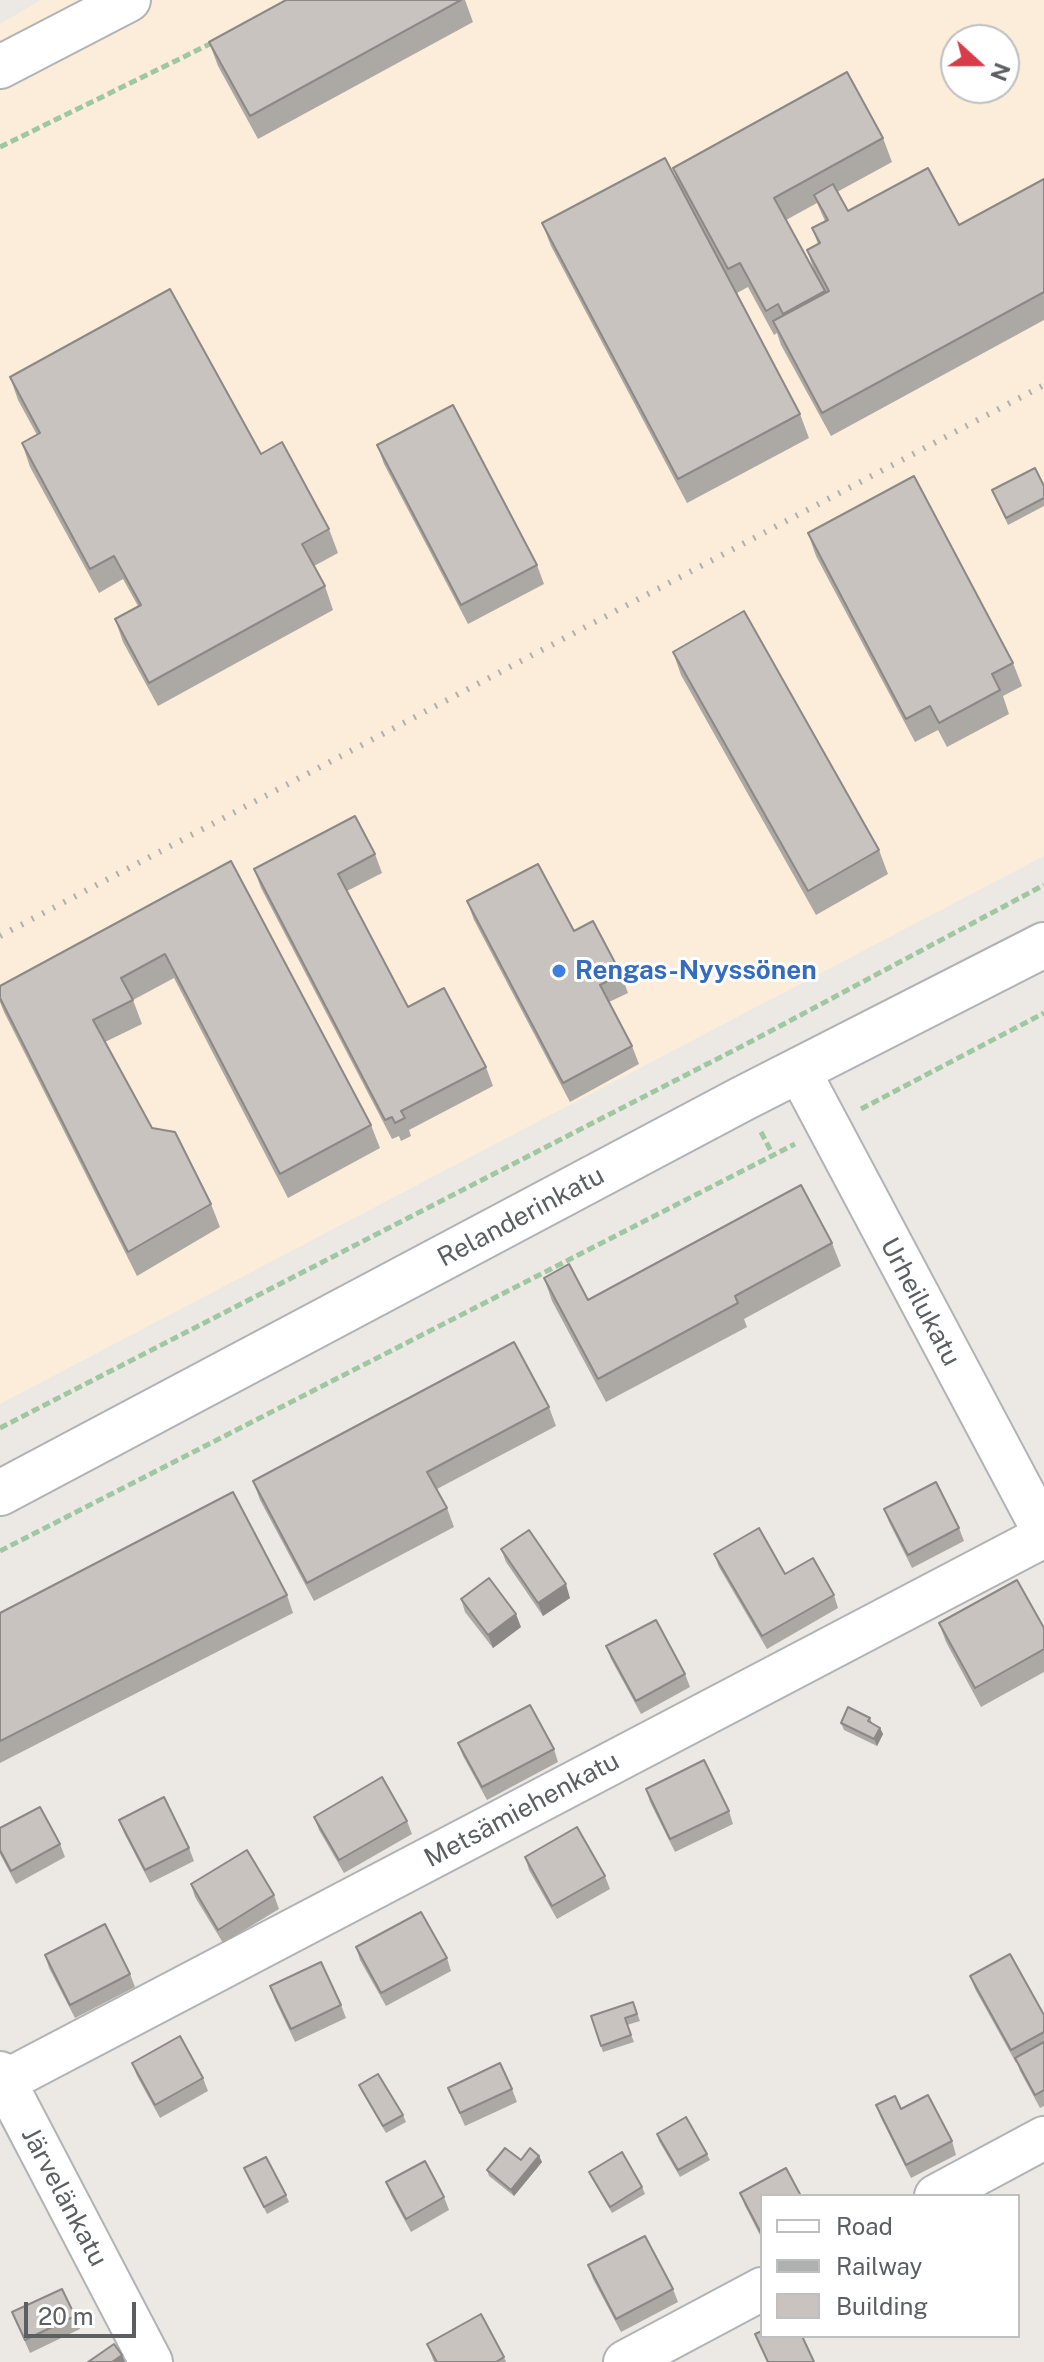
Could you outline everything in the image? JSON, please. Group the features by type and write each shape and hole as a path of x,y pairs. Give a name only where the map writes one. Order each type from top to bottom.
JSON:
{"main road":[{"name":"Relanderinkatu","path":"0,1493 1044,945"}],"street":[{"path":"0,67 87,10 129,0"},
{"name":"Urheilukatu","path":"799,1071 826,1128 1044,1534"},
{"name":"Metsämiehenkatu","path":"1,2080 1044,1534"},
{"name":"Järvelänkatu","path":"1,2080 151,2362"},
{"path":"940,2194 1044,2138"},
{"path":"625,2362 760,2290"}],"path":[{"path":"0,147 224,37"},
{"path":"0,1428 752,1041 1044,885"},
{"path":"0,1551 1044,1013"},
{"path":"759,1128 773,1155"}],"shaded area":[{"path":"41,0 1044,0 1044,856 0,1404 0,24"}],"building":[{"path":"286,0 461,0 250,116 209,42"},
{"path":"847,72 883,138 774,198 825,291 783,314 778,304 766,311 740,263 728,269 673,168"},
{"path":"665,158 800,414 678,479 542,223"},
{"path":"928,168 959,225 1044,179 1044,292 822,413 773,321 829,291 807,250 820,243 812,228 828,220 814,195 833,184 848,211"},
{"path":"170,289 261,454 282,442 329,529 302,544 325,586 149,683 115,619 141,605 114,556 90,569 22,443 40,433 10,377"},
{"path":"453,405 537,565 461,605 377,445"},
{"path":"1035,468 1044,486 1044,498 1006,518 992,490"},
{"path":"914,476 1013,663 992,674 1000,690 939,723 930,706 906,719 808,533"},
{"path":"744,611 879,850 808,891 673,652"},
{"path":"355,816 375,854 338,874 408,1007 444,988 486,1067 401,1111 405,1118 395,1123 392,1117 385,1120 254,869"},
{"path":"231,861 371,1125 280,1174 165,954 121,978 133,1000 93,1020 152,1128 175,1132 211,1204 128,1252 0,998 0,986"},
{"name":"Rengas-Nyyssönen","path":"538,864 574,931 593,921 621,974 600,985 632,1046 563,1083 467,901"},
{"path":"801,1185 832,1243 735,1296 738,1303 598,1379 544,1278 569,1264 588,1300"},
{"path":"514,1342 549,1407 427,1472 447,1508 307,1583 253,1481"},
{"path":"936,1482 959,1528 908,1555 884,1509"},
{"path":"233,1492 287,1595 0,1741 0,1613"},
{"path":"759,1528 785,1574 813,1558 834,1595 762,1636 714,1554"},
{"path":"529,1530 566,1584 538,1603 501,1549"},
{"path":"489,1578 516,1614 488,1635 461,1599"},
{"path":"1017,1580 1044,1628 1044,1649 975,1688 939,1623"},
{"path":"656,1620 685,1674 636,1701 606,1646"},
{"path":"530,1705 554,1749 482,1787 458,1743"},
{"path":"848,1707 870,1718 868,1721 880,1728 874,1739 841,1723"},
{"path":"704,1760 729,1811 670,1839 646,1789"},
{"path":"382,1777 407,1821 339,1860 314,1817"},
{"path":"164,1797 189,1848 145,1870 119,1820"},
{"path":"40,1807 60,1844 11,1871 0,1850 0,1828"},
{"path":"577,1827 605,1876 552,1906 525,1857"},
{"path":"247,1850 274,1895 218,1930 191,1884"},
{"path":"421,1912 447,1958 381,1993 356,1947"},
{"path":"105,1924 130,1974 70,2005 45,1955"},
{"path":"1010,1954 1044,2015 1044,2032 1011,2050 970,1976"},
{"path":"321,1962 341,2005 291,2029 270,1986"},
{"path":"633,2002 637,2014 625,2018 631,2035 601,2046 591,2016"},
{"path":"180,2036 203,2078 155,2105 132,2063"},
{"path":"1044,2042 1044,2090 1035,2095 1015,2058"},
{"path":"500,2063 512,2089 460,2113 448,2088"},
{"path":"378,2074 403,2115 383,2126 359,2085"},
{"path":"928,2095 952,2141 906,2165 876,2105 895,2096 901,2109"},
{"path":"686,2117 707,2154 678,2170 657,2134"},
{"path":"505,2148 521,2160 530,2148 539,2156 511,2190 487,2170"},
{"path":"622,2152 642,2187 610,2207 589,2172"},
{"path":"266,2157 286,2195 264,2207 244,2168"},
{"path":"425,2161 444,2197 406,2219 386,2182"},
{"path":"786,2168 800,2194 760,2194 760,2231 740,2193"},
{"path":"645,2236 673,2289 616,2319 588,2265"},
{"path":"62,2289 75,2316 25,2340 12,2312"},
{"path":"481,2314 504,2357 496,2362 437,2362 427,2344"},
{"path":"760,2332 760,2338 803,2338 814,2362 768,2362 755,2334"},
{"path":"114,2344 122,2355 112,2362 88,2362"}],"railway":[{"path":"0,936 1044,385"}],"place":[{"name":"Rengas-Nyyssönen","path":"559,971"}]}
